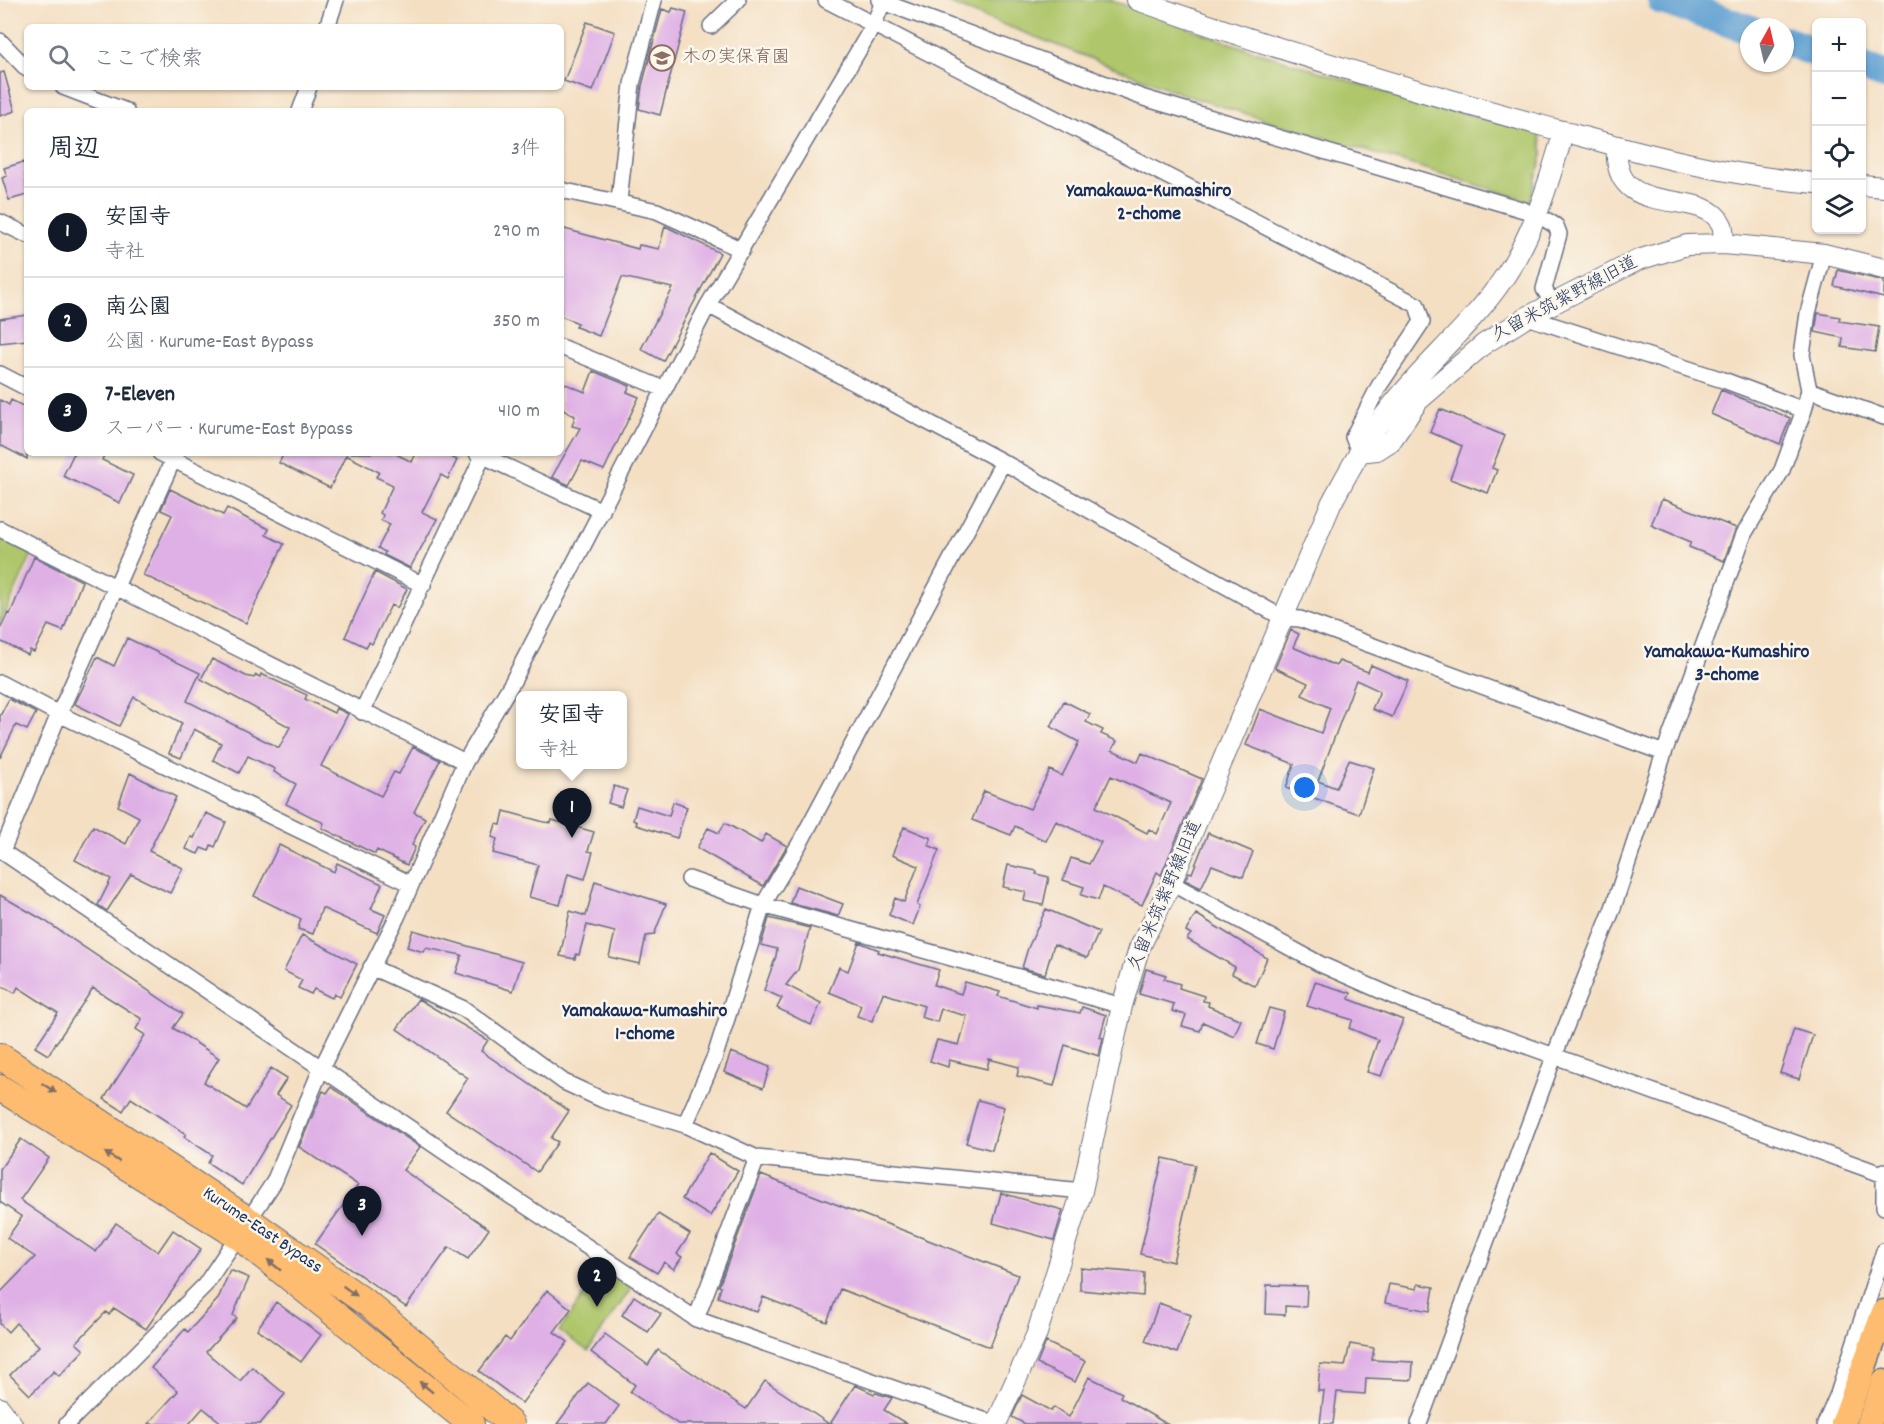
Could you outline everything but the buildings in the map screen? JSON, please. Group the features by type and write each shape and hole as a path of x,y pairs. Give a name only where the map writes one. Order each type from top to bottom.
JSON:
{"highway":[{"name":"Kurume-East Bypass","path":"0,1056 244,1228 471,1424"},
{"name":"Kurume-East Bypass","path":"0,1088 244,1228 368,1304 511,1424"}],"main road":[{"path":"1843,1424 1884,1312"},
{"path":"1869,1424 1884,1382"}],"street":[{"path":"328,24 336,0"},
{"path":"619,201 632,84 654,0"},
{"path":"711,26 738,0"},
{"path":"826,0 1417,305 1422,322 1379,386 1353,437 1359,452"},
{"path":"1137,0 1236,35 1415,90 1617,146 1692,165 1812,182"},
{"path":"67,1424 205,1285 274,1182 321,1069 411,884 465,762 513,681 708,305 873,26 881,1 1144,98 1524,210"},
{"path":"0,41 24,66"},
{"path":"71,90 118,108"},
{"path":"301,108 308,90"},
{"name":"久留米筑紫野線旧道","path":"995,1424 1036,1336 1082,1191 1122,1006 1139,949 1171,883 1331,504 1359,452 1392,406 1478,313 1504,278 1529,232 1564,131"},
{"path":"1617,146 1616,165 1624,181 1640,194 1699,208 1714,216 1722,226 1724,244"},
{"path":"1866,185 1884,187"},
{"path":"564,191 657,211 742,250"},
{"path":"1548,221 1556,226 1559,234 1544,289 1552,304"},
{"path":"0,222 24,234"},
{"name":"久留米筑紫野線旧道","path":"1359,452 1377,450 1391,441 1418,401 1484,344 1527,317 1638,260 1688,245 1724,244 1824,254 1884,269"},
{"path":"1419,1424 1555,1054 1612,908 1664,753 1744,534 1782,470 1804,410 1809,390 1802,355 1808,313 1824,254"},
{"path":"708,305 1004,462 1283,618 1311,623 1664,753"},
{"path":"1527,317 1726,381 1804,410"},
{"path":"564,348 664,389"},
{"path":"0,374 24,386"},
{"path":"1809,390 1884,417"},
{"path":"170,456 116,589 58,714 1,850 321,1069 696,1319 995,1424"},
{"path":"172,456 423,585"},
{"path":"362,712 423,585 480,456"},
{"path":"482,456 602,511"},
{"path":"685,1125 715,1056 763,905 801,841 1004,462"},
{"path":"0,530 465,762"},
{"path":"0,683 58,714 411,884"},
{"path":"688,879 763,905 1122,1006"},
{"path":"1171,883 1320,964 1413,1005 1884,1173 1884,1207"},
{"path":"371,968 464,1009 564,1082 603,1100 685,1125 757,1158 1082,1191"},
{"path":"696,1319 757,1158"},
{"path":"1825,1424 1838,1394 1884,1251"},
{"path":"0,1408 12,1424"}],"green space":[{"path":"940,0 1110,0 1242,47 1416,102 1539,132 1543,152 1530,201 1188,96"},
{"path":"0,537 32,554 0,625"},
{"path":"606,1263 635,1283 588,1351 559,1331"}],"waterway":[{"path":"1662,0 1740,26"},
{"path":"1794,44 1812,51"},
{"path":"1866,68 1884,75"}],"place":[{"name":"木の実保育園","path":"662,58"},
{"name":"安国寺","path":"572,838"},
{"name":"7-Eleven","path":"362,1236"},
{"name":"南公園","path":"597,1307"}],"district":[{"name":"Yamakawa-Kumashiro 2-chome","path":"1149,204"},
{"name":"Yamakawa-Kumashiro 3-chome","path":"1727,664"},
{"name":"Yamakawa-Kumashiro 1-chome","path":"645,1024"}]}
